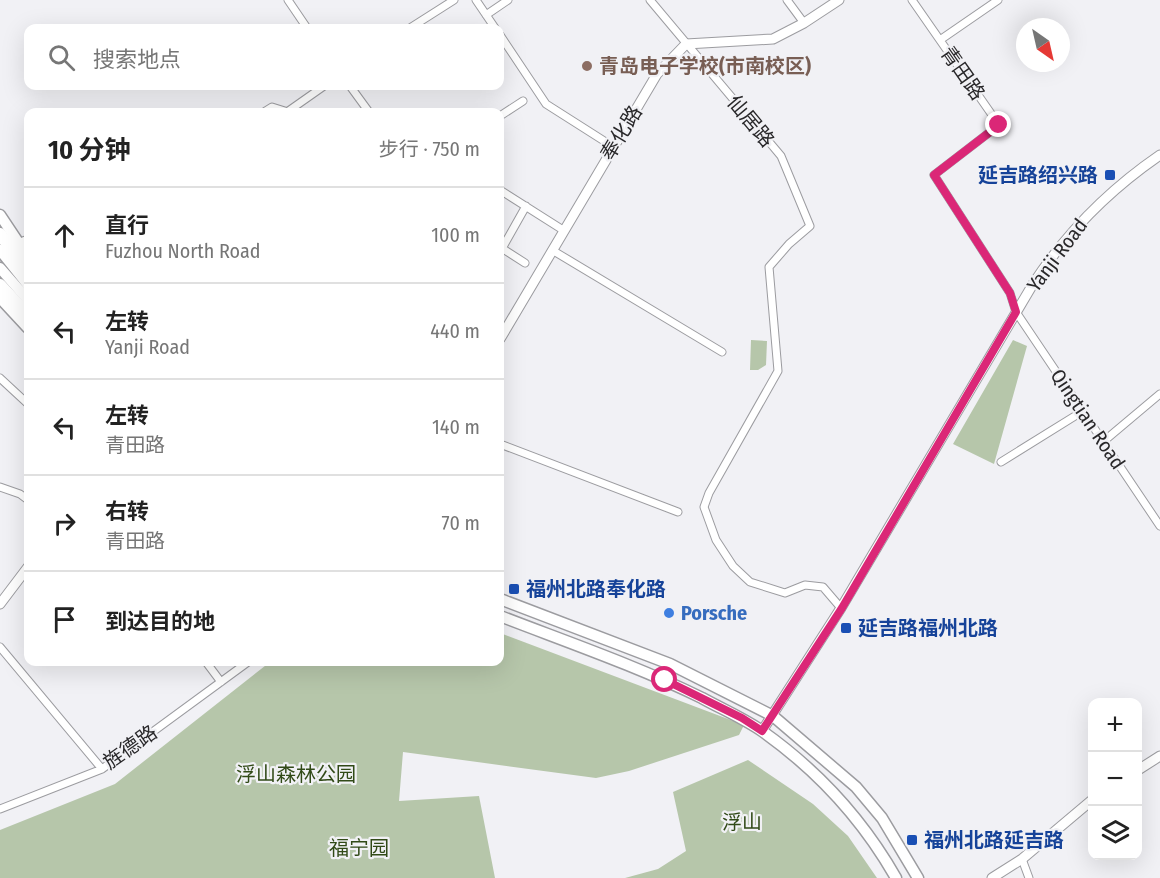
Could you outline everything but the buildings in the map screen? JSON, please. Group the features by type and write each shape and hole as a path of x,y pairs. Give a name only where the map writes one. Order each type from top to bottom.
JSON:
{"highway":[{"path":"0,234 24,267"},
{"path":"0,285 24,311"}],"main road":[{"path":"686,44 773,39 804,23 839,0"},
{"name":"奉化路","path":"504,332 612,146 657,74 686,44"},
{"name":"Yanji Road","path":"762,731 842,608 1016,312 1052,256 1074,229 1123,181 1160,155"},
{"path":"0,215 23,241"},
{"path":"0,250 24,280"},
{"path":"0,268 24,295"},
{"path":"0,298 24,324"},
{"path":"0,604 24,572"},
{"path":"504,601 670,664 773,716 856,787 882,818 918,878"},
{"path":"504,618 665,680 742,718 762,731 840,799 865,829 896,878"},
{"path":"1142,767 1160,756"},
{"path":"992,878 1022,859 1088,803"}],"street":[{"path":"288,0 304,24"},
{"path":"416,24 454,0"},
{"path":"476,0 492,24"},
{"path":"486,15 508,0"},
{"name":"仙居路","path":"650,0 781,156 810,226 789,244 769,267 778,371 709,493 704,507 716,540 733,566 750,582 785,593 805,585 823,586 842,608"},
{"path":"787,0 804,23"},
{"name":"青田路","path":"912,0 999,125 934,175 1010,293 1016,312"},
{"path":"940,40 998,0"},
{"path":"504,41 546,104 612,146"},
{"path":"294,108 318,90"},
{"path":"353,90 366,108"},
{"path":"504,114 523,100"},
{"path":"504,193 563,230"},
{"path":"504,243 526,207"},
{"path":"552,250 722,352"},
{"path":"504,251 525,263"},
{"name":"Qingtian Road","path":"1016,312 1160,526"},
{"path":"0,378 24,400"},
{"path":"1104,441 1160,394"},
{"path":"1001,462 1083,411"},
{"path":"504,446 678,512"},
{"path":"0,487 24,497"},
{"path":"0,647 102,769"},
{"path":"209,666 221,682"},
{"name":"旌德路","path":"0,810 102,769 243,666"},
{"path":"1022,859 1029,878"}],"green space":[{"path":"751,340 767,341 766,365 758,370 750,370"},
{"path":"1013,340 1027,346 994,464 953,444"},
{"name":"浮山森林公园","path":"504,635 744,725 739,735 629,771 596,778 403,752 399,801 479,796 495,878 0,878 0,830 115,784 265,666 504,666"},
{"name":"浮山","path":"748,760 813,804 848,836 877,878 625,878 658,869 686,851 673,792"}],"place":[{"name":"青岛电子学校(市南校区)","path":"587,66"},
{"name":"延吉路绍兴路","path":"1110,175"},
{"name":"福州北路奉化路","path":"514,589"},
{"name":"Porsche","path":"669,613"},
{"name":"延吉路福州北路","path":"846,628"},
{"name":"福州北路延吉路","path":"912,840"}],"route":[{"path":"665,680 742,718 762,731 842,608 1016,312 1010,293 934,175 999,125"}],"park label":[{"name":"福宁园","path":"359,848"}]}
